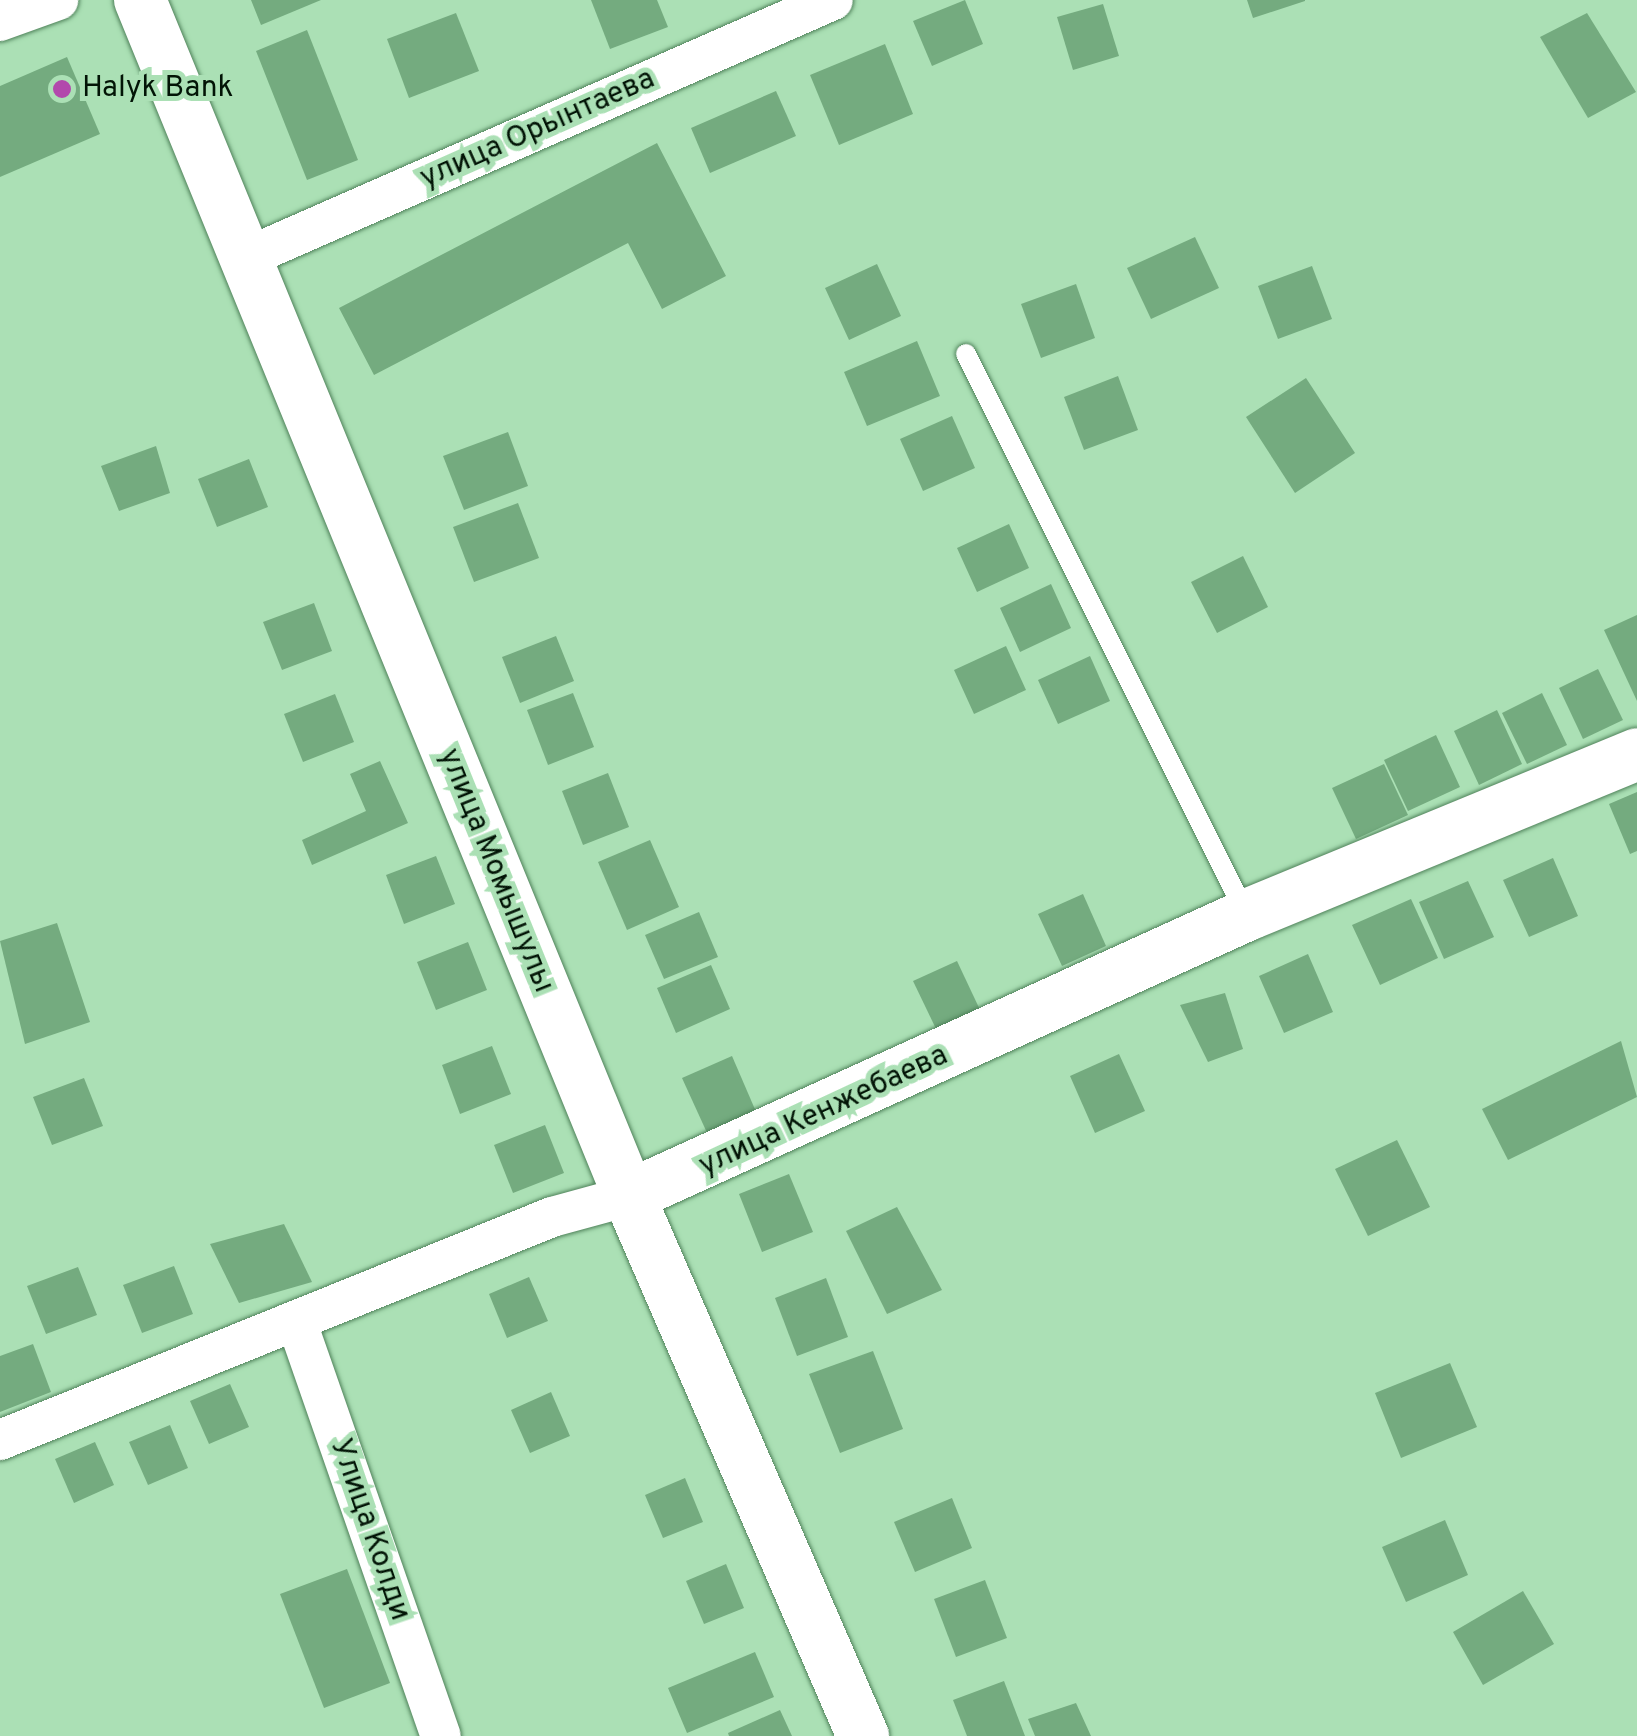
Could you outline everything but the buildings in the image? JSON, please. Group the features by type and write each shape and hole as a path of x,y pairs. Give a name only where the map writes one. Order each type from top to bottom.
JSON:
{"street":[{"path":"0,21 58,0"},
{"name":"улица Момышулы","path":"140,0 629,1196 864,1736"},
{"name":"улица Орынтаева","path":"243,259 833,0"},
{"name":"улица Кенжебаева","path":"0,1440 552,1217 629,1196 1247,916 1637,754"},
{"name":"Улица Колди","path":"297,1323 441,1736"}],"lane":[{"path":"966,354 1247,916"}],"place":[{"name":"Halyk Bank","path":"62,89"}]}
